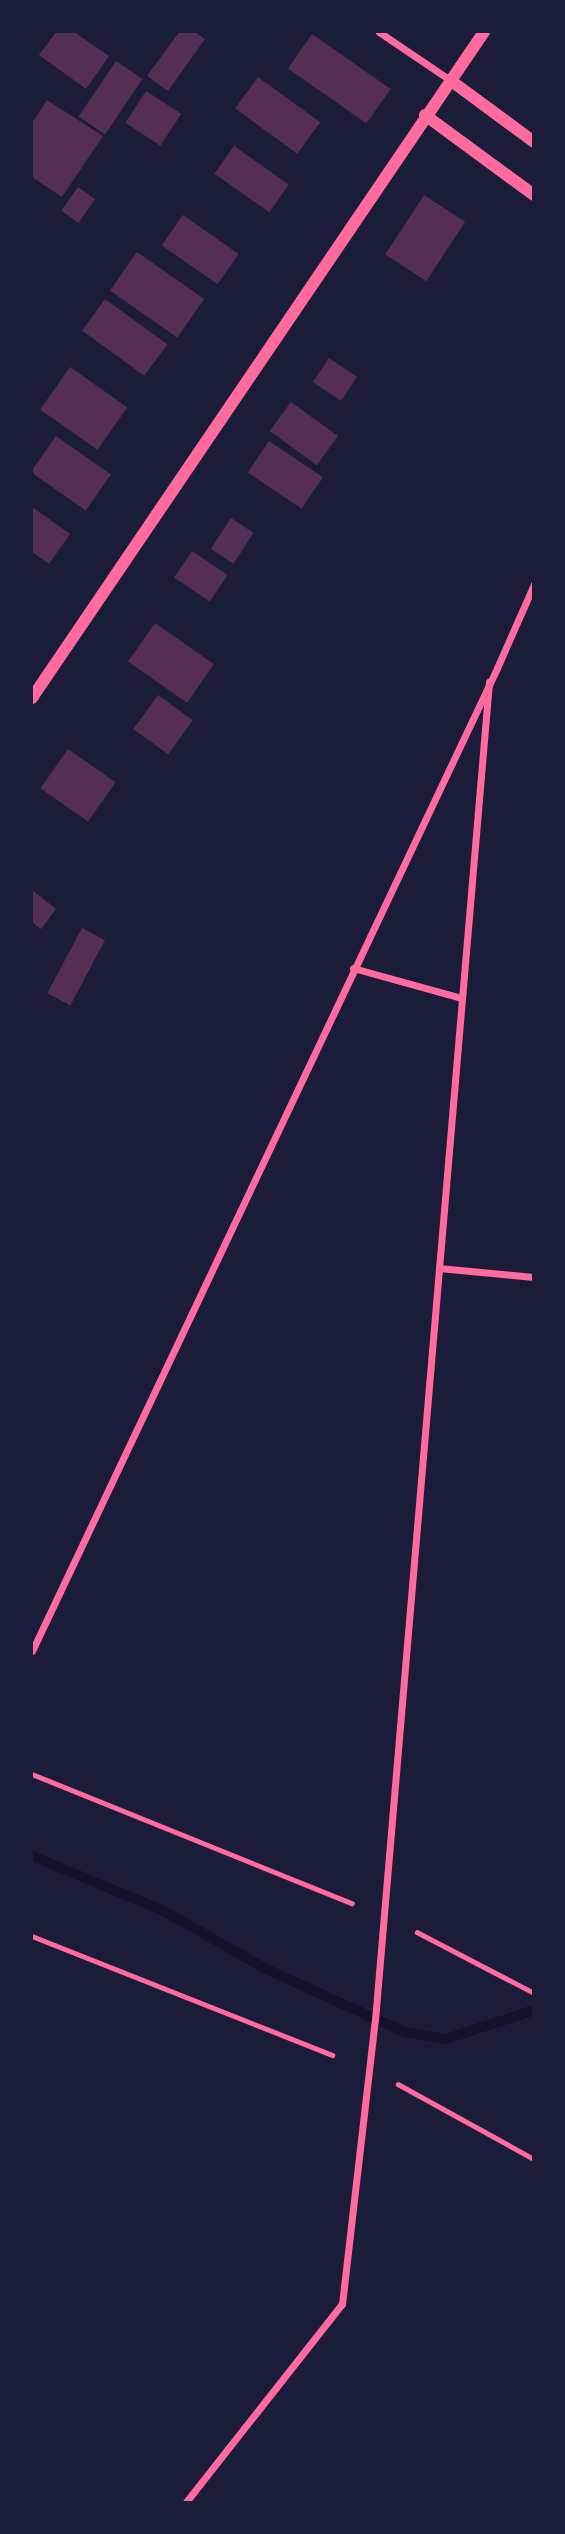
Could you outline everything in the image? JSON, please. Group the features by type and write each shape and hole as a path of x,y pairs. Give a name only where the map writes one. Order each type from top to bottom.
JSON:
{"street":[{"path":"379,32 534,142"},
{"path":"32,698 425,115 484,32"},
{"path":"425,115 534,195"},
{"path":"32,1651 534,584"},
{"path":"186,2502 342,2304 375,2020 489,682"},
{"path":"353,968 462,998"},
{"path":"439,1268 534,1277"}],"path":[{"path":"32,1774 352,1903"},
{"path":"417,1932 534,1993"},
{"path":"32,1936 331,2055"},
{"path":"398,2084 534,2159"}],"building":[{"path":"56,32 74,32 109,56 86,89 39,55"},
{"path":"179,32 195,32 205,39 168,91 147,76"},
{"path":"312,34 391,89 367,123 288,68"},
{"path":"116,61 143,79 105,134 79,117"},
{"path":"258,77 320,122 297,154 235,109"},
{"path":"146,91 181,114 161,146 125,123"},
{"path":"47,100 103,136 62,197 32,177 32,123"},
{"path":"234,146 289,184 269,212 214,174"},
{"path":"78,187 95,199 79,223 61,211"},
{"path":"424,195 465,222 426,281 385,255"},
{"path":"183,215 239,254 217,284 162,245"},
{"path":"137,252 204,299 177,338 110,291"},
{"path":"105,299 167,344 144,376 82,331"},
{"path":"329,358 357,377 341,401 313,382"},
{"path":"70,367 127,407 98,450 40,410"},
{"path":"291,402 338,436 317,465 270,431"},
{"path":"56,436 111,474 86,510 32,473"},
{"path":"269,441 323,477 302,509 248,473"},
{"path":"32,507 70,534 49,564 32,552"},
{"path":"231,518 254,533 233,564 211,549"},
{"path":"192,551 228,575 210,602 174,578"},
{"path":"155,623 214,664 187,703 128,662"},
{"path":"158,695 193,720 168,754 133,729"},
{"path":"68,749 116,782 88,822 40,788"},
{"path":"32,890 56,909 41,929 32,922"},
{"path":"82,928 105,940 70,1006 47,993"}],"waterway":[{"path":"32,1856 164,1911 266,1969 404,2032 446,2039 534,2010"}]}
